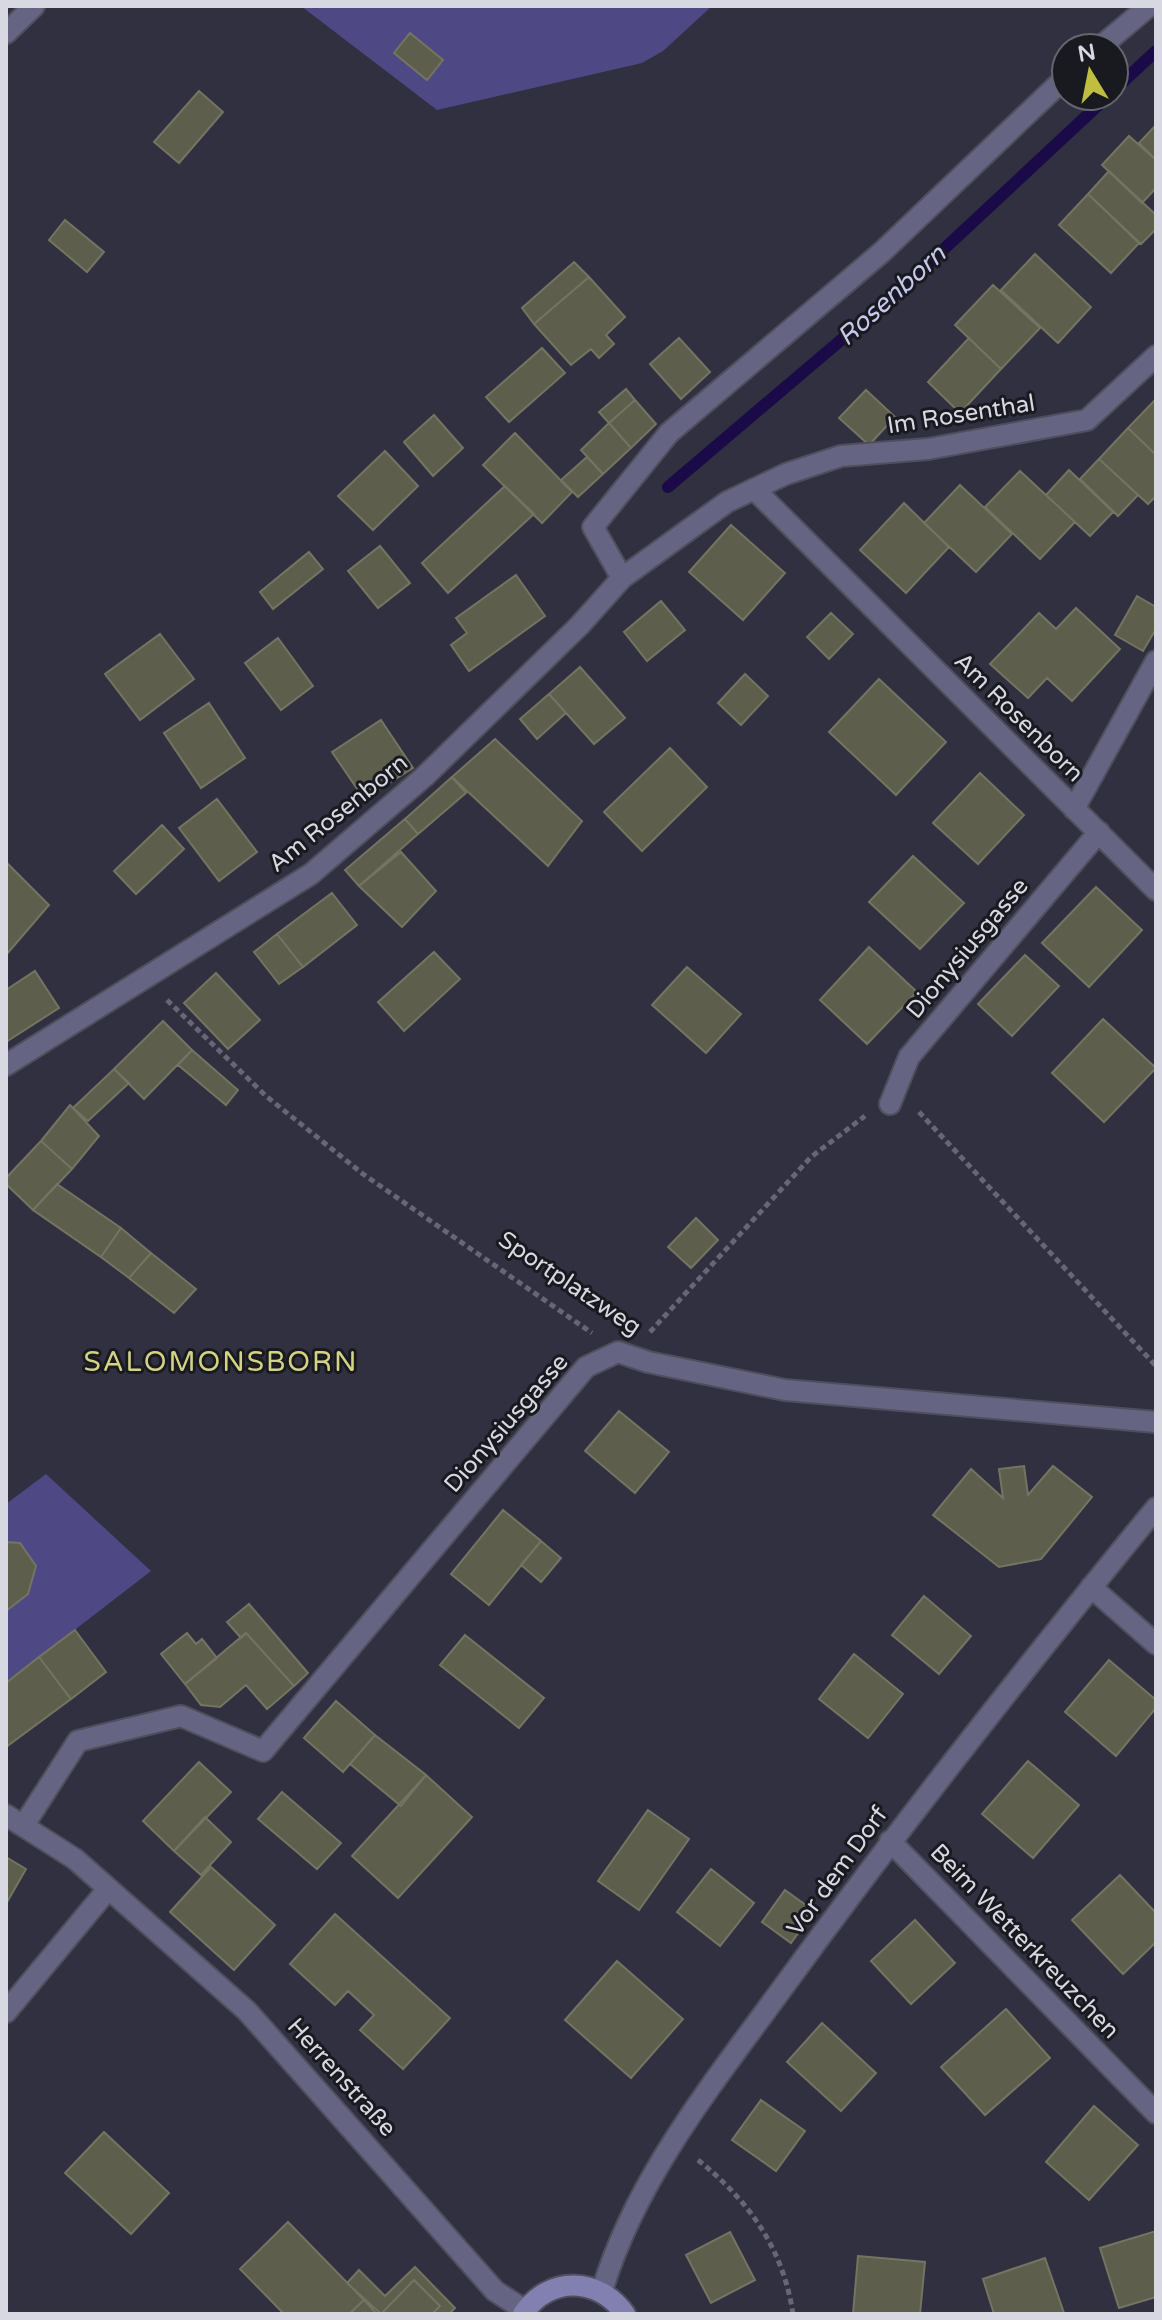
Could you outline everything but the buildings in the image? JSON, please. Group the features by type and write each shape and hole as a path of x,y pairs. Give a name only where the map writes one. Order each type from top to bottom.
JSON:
{"street":[{"path":"6,33 34,6"},
{"path":"1118,32 1149,6"},
{"path":"622,578 593,527 669,433 882,252 1050,92"},
{"name":"Im Rosenthal","path":"754,489 841,456 928,449 1087,420 1156,356"},
{"name":"Am Rosenborn","path":"6,1065 311,874 425,776 580,625 622,578 727,502 754,489 1156,890"},
{"path":"1074,809 1156,661"},
{"name":"Dionysiusgasse","path":"890,1104 909,1057 1099,832"},
{"name":"Dionysiusgasse","path":"15,1820 78,1741 181,1716 263,1751 586,1367 618,1352"},
{"name":"Sportplatzweg","path":"618,1352 648,1362 785,1390 1156,1422"},
{"name":"Vor dem Dorf","path":"602,2291 610,2263 672,2141 890,1841 1156,1508"},
{"path":"1091,1587 1156,1644"},
{"name":"Herrenstraße","path":"15,1820 75,1859 247,2011 495,2291 524,2312"},
{"name":"Beim Wetterkreuzchen","path":"890,1841 1156,2113"},
{"path":"6,2012 108,1889"},
{"path":"524,2312 545,2292 563,2286 583,2285 602,2291 625,2314"}],"path":[{"name":"Sportplatzweg","path":"154,974 165,998 266,1096 363,1174 618,1352"},
{"path":"618,1352 642,1341 811,1157 854,1122 890,1104 919,1112 1156,1366"},
{"path":"672,2141 731,2187 763,2227 789,2287 793,2314"}],"shaded area":[{"path":"301,6 712,6 663,51 642,63 437,110"},
{"path":"46,1474 151,1571 6,1683 6,1611 28,1594 36,1566 20,1543 6,1542 6,1504"}],"waterway":[{"name":"Rosenborn","path":"1130,75 1156,51"},
{"name":"Rosenborn","path":"668,487 900,290 1091,112"}],"district":[{"name":"SALOMONSBORN","path":"221,1361"}]}
